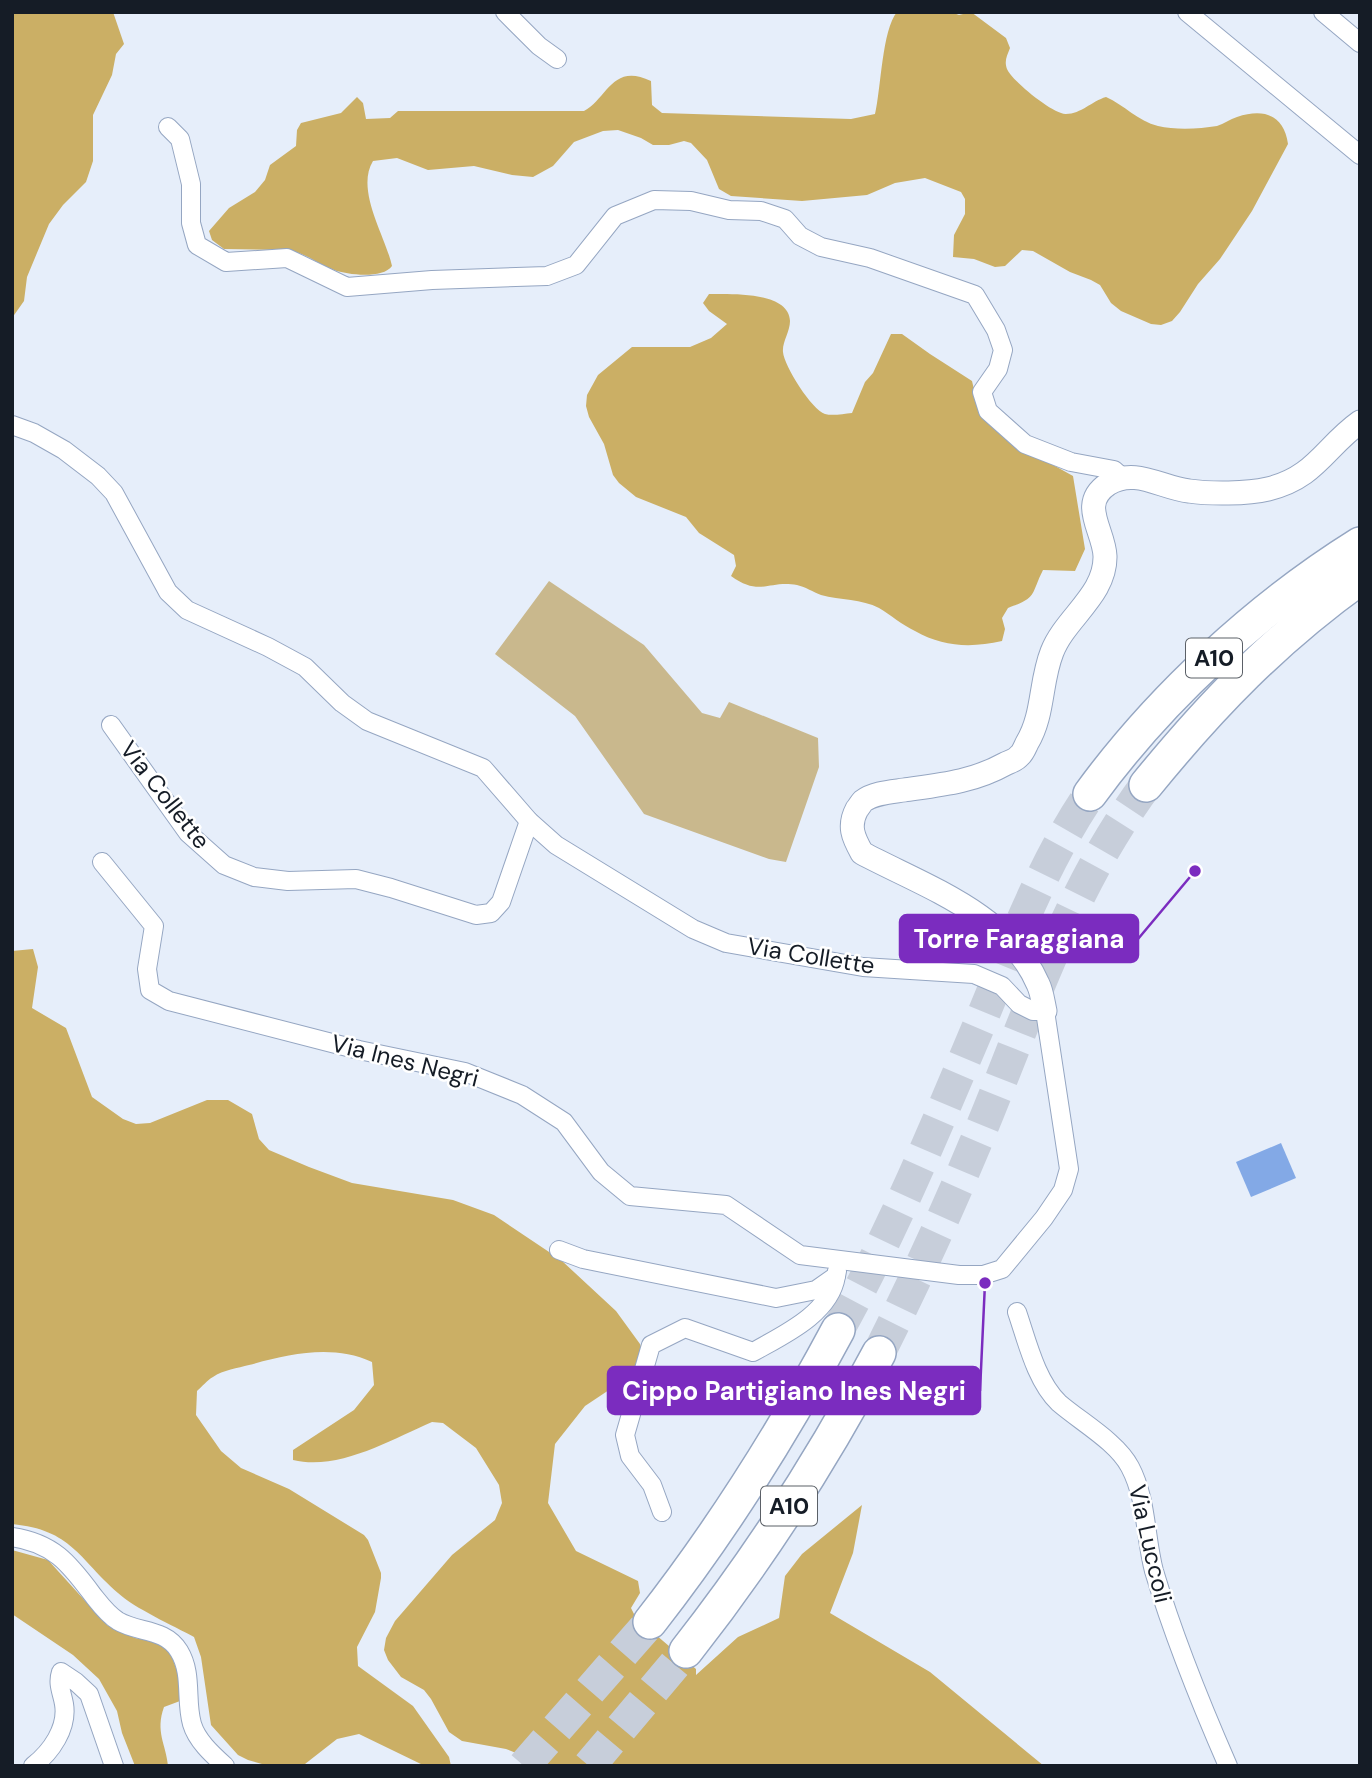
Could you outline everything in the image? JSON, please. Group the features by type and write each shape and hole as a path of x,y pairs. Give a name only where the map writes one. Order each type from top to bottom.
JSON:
{"highway":[{"name":"A10","path":"1090,794 1134,737 1185,684 1275,604 1360,544"},
{"name":"A10","path":"1146,785 1201,719 1261,657 1301,622 1360,578"},
{"name":"A10","path":"650,1622 744,1491 795,1408 838,1330"},
{"name":"A10","path":"686,1651 749,1567 845,1416 879,1353"}],"street":[{"path":"505,12 539,46 556,58"},
{"path":"1187,12 1360,155"},
{"path":"1323,12 1360,43"},
{"path":"168,127 180,139 191,184 191,223 197,245 226,262 287,258 347,287 432,280 547,276 576,265 615,216 654,200 691,201 729,210 761,211 785,219 800,236 821,247 870,258 975,295 996,330 1003,350 998,369 982,392 988,411 1026,444 1071,462 1114,470 1124,478"},
{"path":"1045,1011 1039,985 1005,938 971,910 862,853 853,836 851,821 862,802 882,793 942,786 987,774 1019,756 1037,727 1051,654 1061,634 1091,596 1102,576 1105,556 1092,509 1093,501 1106,486 1124,478 1140,477 1188,491 1268,489 1304,476 1323,459 1344,433 1360,422"},
{"name":"Via Collette","path":"12,425 34,433 64,450 114,493 168,592 187,610 268,646 305,667 342,703 367,721 483,768 529,821 556,845 654,907 693,929 726,943 863,967 974,974 1002,986 1019,1004 1033,1011 1045,1011"},
{"name":"Via Collette","path":"111,725 188,833 223,865 254,877 288,881 356,879 475,915 491,914 501,902 529,821"},
{"name":"Via Ines Negri","path":"102,862 154,926 147,969 150,990 169,1001 359,1051 466,1072 522,1095 564,1122 600,1172 630,1196 726,1205 800,1255 838,1269 983,1275 1002,1269 1063,1190 1069,1169 1045,1011"},
{"path":"559,1250 583,1259 776,1298 816,1290 838,1269"},
{"path":"662,1512 652,1485 630,1456 625,1435 651,1345 685,1328 753,1352 822,1307 834,1289 838,1269"},
{"name":"Via Luccoli","path":"1017,1312 1042,1378 1057,1401 1115,1449 1131,1469 1139,1489 1147,1547 1171,1628 1228,1766"},
{"path":"12,1537 42,1544 60,1556 72,1567 107,1613 121,1623 164,1636 177,1648 188,1674 192,1725 210,1752 225,1766"},
{"path":"33,1766 58,1740 65,1708 58,1681 61,1672 89,1694 114,1766"}],"shaded area":[{"path":"12,12 113,12 124,44 116,54 112,75 93,115 93,161 86,182 49,224 27,277 24,301 12,318"},
{"path":"897,12 951,12 959,15 971,12 1006,38 1010,48 1006,63 1010,74 1034,96 1060,113 1077,112 1106,97 1151,124 1165,127 1187,129 1217,126 1237,117 1256,113 1277,120 1286,134 1288,144 1252,211 1220,259 1172,321 1161,325 1151,324 1121,311 1111,303 1100,285 1033,251 1022,250 1005,266 995,267 974,259 953,257 954,235 965,214 965,199 961,192 925,178 895,183 867,195 802,201 731,196 719,189 707,160 691,143 684,141 653,145 618,130 603,131 574,142 553,166 533,177 474,166 428,170 397,158 373,161 368,173 370,199 392,266 381,273 365,275 340,272 287,250 224,249 212,240 209,231 229,208 255,192 265,180 270,165 296,146 297,130 301,123 341,113 357,97 363,103 366,119 390,118 398,111 584,111 619,79 638,76 651,81 652,105 662,113 851,119 875,114 888,32"},
{"path":"709,294 757,296 780,304 787,311 790,321 783,348 785,359 806,396 825,414 852,413 891,334 902,334 972,381 976,398 1046,461 1073,476 1085,549 1075,571 1043,570 1032,595 1008,608 1002,618 1005,629 1002,641 979,645 957,645 936,640 865,603 821,595 797,585 749,586 731,576 736,566 734,555 699,533 686,517 636,497 619,483 613,475 604,444 586,406 587,395 598,375 632,347 690,347 711,338 727,324 703,303"},
{"path":"549,581 644,645 702,713 720,718 729,702 818,738 819,767 786,862 769,859 644,814 575,716 495,654"},
{"path":"33,949 38,967 32,1008 66,1028 92,1097 123,1119 136,1124 150,1123 207,1100 228,1100 252,1114 259,1139 269,1150 352,1183 453,1200 494,1215 561,1260 616,1311 640,1344 642,1350 638,1367 585,1406 555,1444 548,1503 576,1551 638,1581 640,1593 631,1608 636,1618 696,1669 696,1675 738,1637 779,1618 785,1576 802,1554 862,1505 853,1553 830,1613 930,1672 1044,1766 548,1766 506,1749 462,1741 449,1732 424,1690 401,1677 384,1650 386,1638 395,1621 452,1555 495,1520 502,1503 499,1485 476,1448 443,1423 432,1422 346,1458 310,1462 293,1460 293,1450 354,1410 374,1385 372,1362 342,1353 326,1352 280,1357 217,1375 197,1391 196,1415 221,1451 241,1468 289,1489 368,1540 381,1578 375,1612 357,1647 358,1666 413,1706 449,1757 451,1766 425,1766 359,1734 337,1739 305,1764 269,1766 238,1755 211,1725 201,1657 194,1637 125,1599 61,1539 32,1527 12,1524 12,951"},
{"path":"12,1550 48,1560 107,1625 135,1638 157,1642 172,1657 181,1682 180,1701 164,1707 162,1716 161,1731 168,1766 135,1766 117,1711 99,1679 73,1655 12,1614"}],"water":[{"path":"1281,1143 1296,1178 1251,1197 1236,1162"}],"tunnel":[{"path":"879,1353 950,1202 1076,901 1120,823 1146,785"},
{"path":"838,1330 878,1254 914,1176 1030,903 1058,847 1090,794"},
{"path":"524,1766 650,1622"},
{"path":"589,1766 686,1651"}],"place":[{"name":"Torre Faraggiana","path":"1195,871"},
{"name":"Cippo Partigiano Ines Negri","path":"985,1283"}]}
